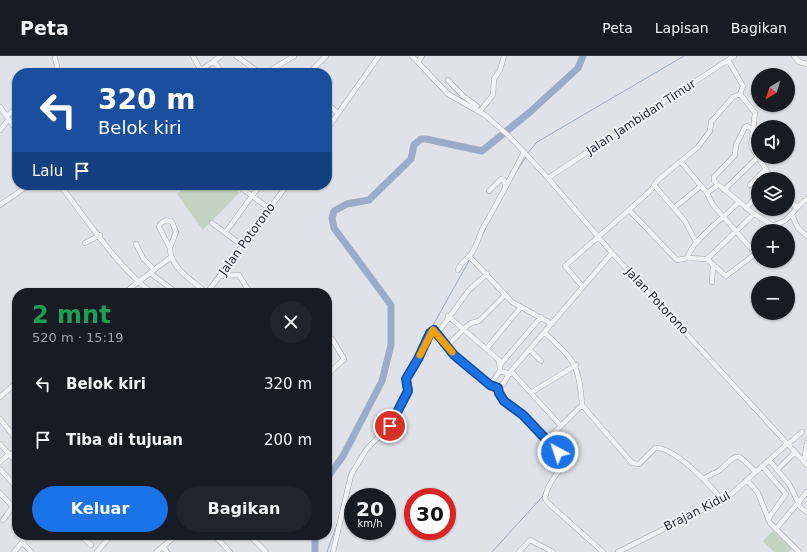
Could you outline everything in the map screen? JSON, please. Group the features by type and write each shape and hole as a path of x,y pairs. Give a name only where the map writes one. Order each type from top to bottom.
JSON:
{"street":[{"path":"193,56 198,68"},
{"path":"205,68 221,56"},
{"path":"236,56 253,68"},
{"path":"274,68 294,56"},
{"path":"314,68 326,56"},
{"path":"332,122 379,56"},
{"path":"412,56 448,94 481,110"},
{"path":"418,62 422,56"},
{"path":"481,110 493,95 494,80 500,70 504,56"},
{"name":"Jalan Jambidan Timur","path":"548,178 734,56"},
{"path":"794,56 798,62 807,64"},
{"path":"55,58 57,68"},
{"path":"583,287 565,266 629,210 658,180 700,145 710,131 711,122 733,97 740,94 743,86 728,60"},
{"path":"214,61 219,68"},
{"path":"448,80 468,101 481,110"},
{"path":"740,94 755,113 754,120"},
{"path":"0,107 12,124"},
{"path":"332,108 338,113"},
{"name":"Jalan Potorono","path":"481,110 526,154 599,235 612,253 805,463"},
{"path":"0,130 7,118 12,114"},
{"path":"751,129 747,126 745,127 736,145 735,156 714,178 718,185 751,212"},
{"path":"458,270 461,263 470,257 484,226 496,207 505,185 526,154"},
{"path":"681,162 707,193 712,204 751,247"},
{"path":"724,190 751,164"},
{"path":"750,185 766,170 762,164"},
{"path":"489,191 501,179 504,180 505,185"},
{"path":"654,185 687,224 696,242"},
{"path":"707,193 718,185"},
{"path":"674,208 701,186"},
{"path":"0,205 22,190"},
{"path":"64,190 138,282 146,288"},
{"path":"244,190 270,209"},
{"path":"225,233 256,190"},
{"name":"Jalan Potorono","path":"211,288 283,190"},
{"path":"796,207 807,199"},
{"path":"688,258 689,251 696,242 725,218 739,202"},
{"path":"746,208 751,203"},
{"path":"629,210 674,259 707,259 724,275 729,275 751,258"},
{"path":"707,259 752,216"},
{"path":"757,216 767,223 777,224 790,216"},
{"path":"792,216 798,228 807,236"},
{"path":"170,248 176,232 172,222 168,219 160,224 159,227 170,248 171,257 183,273 201,288"},
{"path":"212,223 243,246"},
{"path":"85,243 100,235"},
{"path":"136,244 152,272 171,288"},
{"path":"498,388 612,253"},
{"path":"130,288 171,257"},
{"path":"470,257 505,295 521,307 552,324"},
{"path":"712,282 713,265"},
{"path":"437,334 448,316 469,290 487,274"},
{"path":"220,276 239,275 247,288"},
{"path":"446,347 471,323 479,322 505,295"},
{"path":"487,348 521,307"},
{"path":"448,316 463,330 487,348 499,360 500,371 490,385"},
{"path":"500,365 541,317"},
{"path":"333,552 351,475 366,450 390,426 408,391 406,379 432,331 437,334 446,347 490,385 498,388"},
{"path":"545,333 576,365 579,374 582,405 632,463 639,464 655,448 662,449 669,452 704,479 722,500"},
{"path":"332,339 344,359 332,370"},
{"path":"530,350 541,361"},
{"path":"532,392 576,365"},
{"path":"500,371 510,372 532,392 561,426"},
{"path":"0,397 12,386"},
{"path":"498,388 504,401 523,415 558,452 561,463 560,469 546,494 547,502 603,552"},
{"path":"548,440 582,405"},
{"path":"0,419 12,434"},
{"name":"Brajan Kidul","path":"618,552 734,493 762,466 802,432"},
{"path":"805,463 807,443"},
{"path":"0,444 12,457"},
{"path":"778,469 795,452"},
{"path":"0,462 10,455"},
{"path":"704,479 710,474 717,472 730,459 736,456 741,457 756,472"},
{"path":"769,460 778,469 791,489 797,502 807,513"},
{"path":"762,466 786,494 768,519"},
{"path":"0,469 12,482"},
{"path":"747,480 758,493 768,519 799,552"},
{"path":"776,529 797,502 807,492"},
{"path":"0,493 12,506"},
{"path":"3,520 12,508"},
{"path":"86,540 91,545"},
{"path":"97,552 106,540"},
{"path":"156,552 171,540"},
{"path":"219,540 230,552"},
{"path":"254,540 266,552"},
{"path":"519,552 530,540 553,552"},
{"path":"14,552 22,542 31,552"},
{"path":"163,546 167,552"}],"green space":[{"path":"181,190 237,190 239,193 203,230 177,194"},
{"path":"773,531 792,549 788,552 774,552 763,541"}],"waterway":[{"path":"332,471 343,456 382,381 391,345 391,305 334,228 332,218 334,211 347,204 369,200 411,159 414,145 421,139 482,151 530,112 578,68 583,56"},
{"path":"527,154 537,142 684,56"},
{"path":"518,169 526,157"},
{"path":"483,234 487,225"},
{"path":"431,329 470,259"},
{"path":"547,441 559,465 553,475"},
{"path":"341,508 349,474"},
{"path":"492,552 542,497 544,492"},
{"path":"332,538 337,524"},
{"path":"315,540 315,552"},
{"path":"327,552 331,540"}],"slow traffic":[{"path":"420,355 430,333 433,330 446,347 452,352"}],"route":[{"path":"390,426 407,394 408,389 406,379 418,359 430,333 434,330 446,347 454,355 492,387 498,388 504,401 523,415 558,452"}]}
